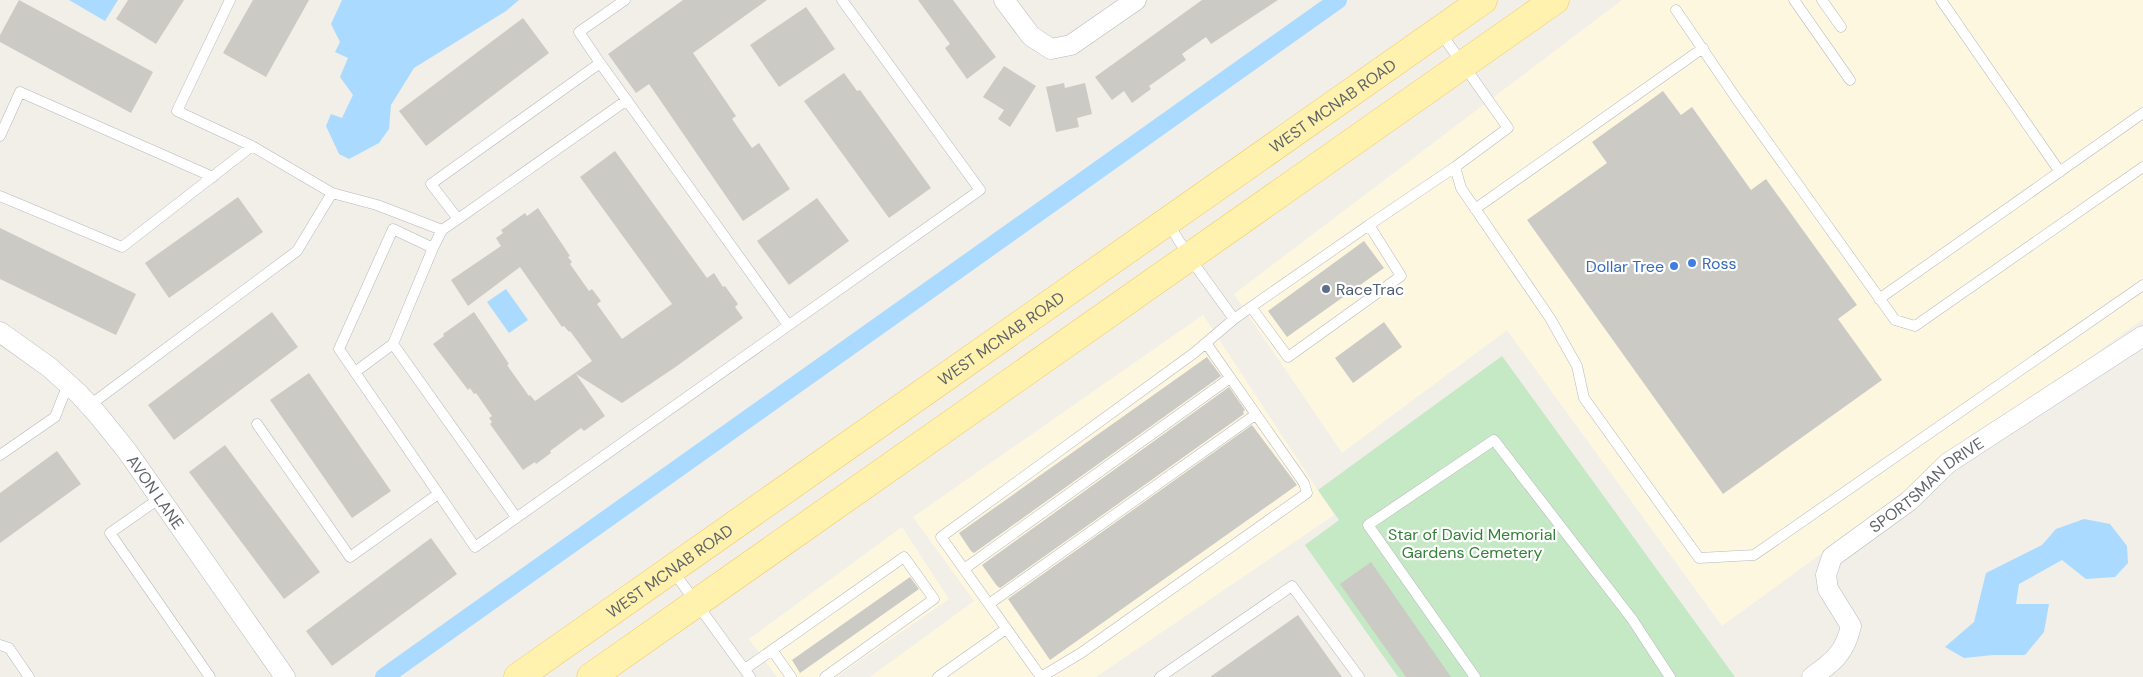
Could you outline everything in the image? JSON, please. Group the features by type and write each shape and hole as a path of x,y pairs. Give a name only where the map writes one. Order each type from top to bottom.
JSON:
{"main road":[{"name":"WEST MCNAB ROAD","path":"518,677 1483,0"},
{"path":"591,677 1555,0"}],"street":[{"path":"1004,0 1031,36 1051,49 1071,45 1136,0"},
{"name":"AVON LANE","path":"0,332 49,367 90,405 127,451 284,677"},
{"name":"SPORTSMAN DRIVE","path":"1812,677 1832,663 1837,657 1848,639 1851,626 1828,589 1826,575 1832,558 1909,501 1948,463 2143,336"}],"lane":[{"path":"230,0 177,111 252,146 332,193 377,205 442,230"},
{"path":"625,0 579,32 788,326"},
{"path":"433,248 393,229 339,349 475,547 980,190 842,0"},
{"path":"1794,0 1850,80"},
{"path":"1940,0 2060,172"},
{"path":"1828,2 1841,27"},
{"path":"1676,10 1736,98 1895,320 1916,326 2143,168"},
{"path":"1206,343 1304,482 1307,493 1089,648 1041,677 942,537 1206,343 1234,319 1455,167 1508,128 1439,31"},
{"path":"1474,209 1703,48"},
{"path":"458,219 431,184 600,63"},
{"path":"0,136 20,92 213,177"},
{"path":"355,372 393,344 442,230 627,100"},
{"path":"1879,299 2143,114"},
{"path":"0,196 122,248 252,146"},
{"path":"1455,167 1461,188 1550,318 1577,366 1584,398 1699,558 1754,555 2143,285"},
{"path":"90,405 297,251 332,193"},
{"path":"1167,222 1189,257 1234,319"},
{"path":"1251,307 1288,358 1401,276 1369,225"},
{"path":"393,344 516,518"},
{"path":"964,569 1230,378"},
{"path":"0,455 55,417 68,384"},
{"path":"989,604 1256,415"},
{"path":"257,424 350,557 438,494"},
{"path":"1475,677 1368,525 1494,440 1632,618 1670,677"},
{"path":"160,498 110,533 210,677"},
{"path":"672,569 747,673 772,650 904,557 934,599 825,677"},
{"path":"1160,677 1292,586 1359,677"},
{"path":"938,677 1006,629"},
{"path":"0,644 9,648 29,677"},
{"path":"772,650 791,677"}],"shaded area":[{"path":"1622,0 2143,0 2143,319 1722,626 1507,330 1342,453 1234,294"},
{"path":"1203,315 1334,515 1096,677 870,677 974,601 913,517"},
{"path":"902,527 949,599 836,677 777,677 749,639"}],"green space":[{"name":"Star of David Memorial Gardens Cemetery","path":"1502,356 1735,677 1398,677 1305,545 1339,520 1318,490"}],"water":[{"path":"69,0 118,0 105,21"},
{"path":"342,0 519,0 506,11 414,68 391,105 389,129 379,143 349,159 339,154 326,126 331,114 342,118 353,95 340,77 348,58 335,52 340,42 331,24"},
{"path":"506,289 528,320 509,333 487,302"},
{"path":"2084,519 2110,524 2127,546 2128,563 2115,577 2086,579 2062,560 2019,584 2016,604 2049,604 2044,632 2025,655 1993,655 1964,658 1945,647 1974,622 1986,573 2042,545 2056,529"}],"building":[{"path":"19,0 153,72 131,113 0,42 0,35"},
{"path":"128,0 184,0 156,44 116,19"},
{"path":"253,0 309,0 266,77 223,53"},
{"path":"683,0 767,0 693,53 736,116 732,119 752,148 759,143 790,189 743,221 649,84 636,93 608,54"},
{"path":"918,0 953,0 996,57 967,79 945,48 950,44"},
{"path":"1202,0 1278,0 1211,44 1206,37 1182,54 1186,60 1149,86 1151,89 1132,103 1124,91 1112,100 1095,77"},
{"path":"806,7 835,49 779,87 750,45"},
{"path":"523,18 549,53 426,146 399,111"},
{"path":"1004,66 1036,86 1010,127 998,119 1004,110 983,97"},
{"path":"844,73 857,91 860,90 931,188 889,218 804,101"},
{"path":"1064,83 1065,88 1085,83 1092,114 1077,118 1079,127 1056,132 1046,87"},
{"name":"Ross","path":"1663,91 1681,115 1692,107 1751,190 1766,179 1857,305 1838,319 1882,380 1723,494 1527,220 1607,163 1592,142"},
{"path":"615,151 707,278 714,273 723,287 725,286 738,304 735,307 743,318 622,403 576,374 605,416 584,431 581,428 536,464 535,462 523,470 490,424 492,422 489,418 492,416 476,393 474,394 470,388 468,390 433,344 444,336 443,334 474,312 509,364 507,365 529,396 535,401 592,361 570,331 564,326 562,327 520,267 468,306 451,280 501,246 496,238 503,233 501,230 525,213 527,216 538,208 570,256 568,257 572,262 570,264 589,291 592,289 601,301 597,304 622,339 672,304 580,177"},
{"path":"238,197 263,232 169,298 145,263"},
{"path":"817,198 849,241 789,285 757,241"},
{"path":"0,228 136,294 116,335 0,279"},
{"name":"RaceTrac","path":"1364,241 1384,268 1287,337 1268,311"},
{"path":"272,312 298,347 174,440 148,405"},
{"path":"1384,322 1402,347 1353,383 1335,358"},
{"path":"1207,357 1221,376 974,553 971,551 959,533"},
{"path":"309,373 391,491 352,518 270,400"},
{"path":"1229,387 1245,410 1244,414 1000,588 997,586 982,565"},
{"path":"1252,425 1297,485 1050,660 1008,599"},
{"path":"225,445 320,572 284,599 189,472"},
{"path":"57,451 81,484 0,543 0,493"},
{"path":"431,538 457,574 332,666 306,631"},
{"path":"1371,562 1451,677 1406,677 1340,584"},
{"path":"910,577 919,589 800,673 792,660"},
{"path":"1298,615 1342,677 1210,677"}],"waterway":[{"path":"384,677 1338,0"}],"place":[{"name":"Ross","path":"1692,263"},
{"name":"Dollar Tree","path":"1674,266"},
{"name":"RaceTrac","path":"1326,289"}]}
